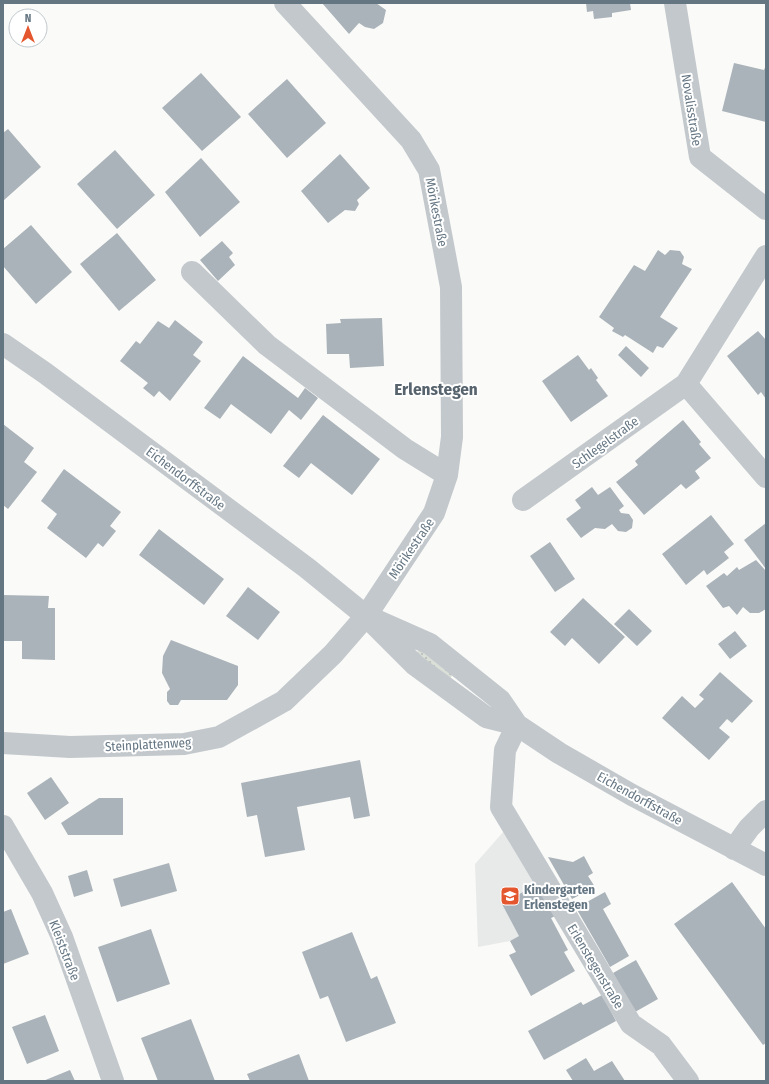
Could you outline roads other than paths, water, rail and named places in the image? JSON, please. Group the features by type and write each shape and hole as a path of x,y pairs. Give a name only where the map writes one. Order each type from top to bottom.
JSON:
{"street":[{"name":"Mörikestraße","path":"285,3 411,140 429,170 451,287 452,437 447,475 434,513 366,616"},
{"name":"Novalisstraße","path":"675,3 700,157 766,209"},
{"name":"Schlegelstraße","path":"523,500 686,384 766,256"},
{"path":"192,272 267,344 405,449 447,475"},
{"name":"Eichendorffstraße","path":"3,344 52,378 307,568 366,616 430,644 500,700 517,725 559,753 614,785 766,866"},
{"path":"686,384 766,478"},
{"name":"Steinplattenweg","path":"3,743 70,747 177,744 219,737 284,701 333,654 366,616"},
{"name":"Erlenstegenstraße","path":"517,725 505,750 501,806 631,1024 661,1045 688,1081"},
{"path":"734,849 749,828 766,811"},
{"name":"Kleiststraße","path":"3,826 42,893 62,937 113,1081"}],"place":[{"name":"Kindergarten Erlenstegen","path":"510,896"}],"district":[{"name":"Erlenstegen","path":"436,389"}]}
